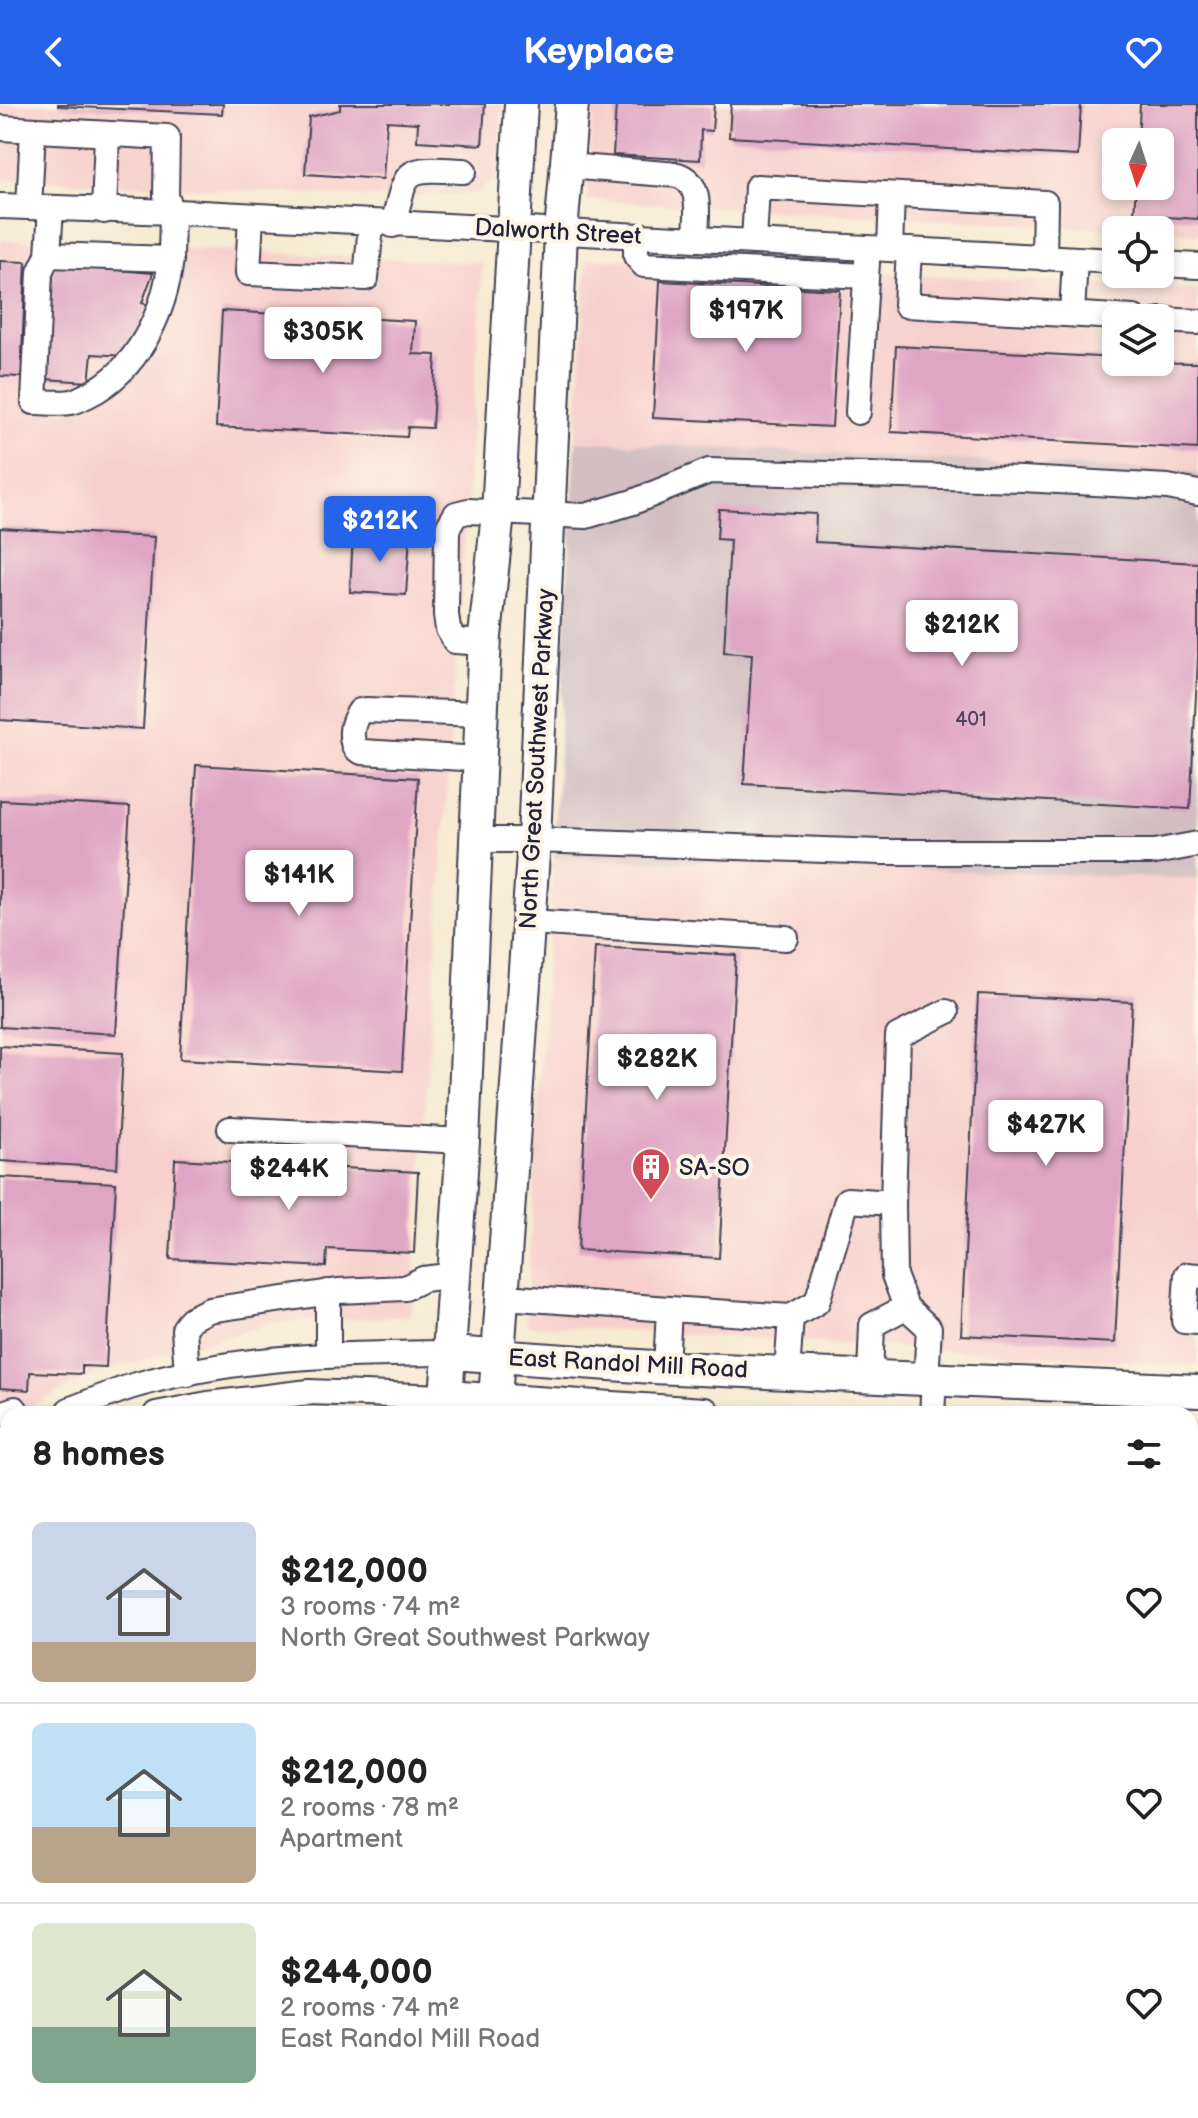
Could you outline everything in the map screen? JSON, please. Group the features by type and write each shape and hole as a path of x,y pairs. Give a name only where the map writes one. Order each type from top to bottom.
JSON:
{"main road":[{"path":"446,1406 463,1141 485,643 498,513 521,104"},
{"name":"North Great Southwest Parkway","path":"494,1406 534,840 561,232 572,104"},
{"name":"East Randol Mill Road","path":"451,1353 666,1368 1198,1391"}],"street":[{"path":"0,128 167,137 166,196 172,212 168,283 141,346 126,368 98,390 73,402 34,402 40,272 48,255 33,130"},
{"path":"104,211 107,134"},
{"path":"567,166 686,178 694,187 697,198 696,239"},
{"path":"251,216 248,273 366,278 382,224 405,180 413,172 426,169 464,171"},
{"path":"754,242 757,187 1045,203 1044,258"},
{"path":"892,195 889,249 906,305 1102,316"},
{"name":"Dalworth Street","path":"0,206 172,212 1102,260"},
{"path":"636,236 636,256 644,265 866,276"},
{"path":"810,273 812,245"},
{"path":"858,412 866,276 889,249"},
{"path":"48,255 171,259"},
{"path":"1072,314 1075,259"},
{"path":"1174,265 1198,266"},
{"path":"1174,321 1198,322"},
{"path":"485,643 455,641 448,629 446,615 447,529 456,514 468,511 586,516 633,502 709,471 1022,479 1168,487 1198,493"},
{"path":"480,759 362,752 352,743 352,722 360,711 366,710 482,714"},
{"path":"477,840 881,852 1155,852 1198,844"},
{"path":"529,922 786,938"},
{"path":"932,1406 929,1328 906,1307 894,1275 898,1036 946,1012"},
{"path":"230,1129 463,1141"},
{"path":"504,1297 791,1317 817,1302 847,1200 893,1203"},
{"path":"187,1374 184,1329 191,1319 209,1310 328,1292 405,1288 423,1279 455,1275"},
{"path":"1198,1276 1187,1275 1184,1321 1198,1322"},
{"path":"328,1292 328,1355"},
{"path":"870,1376 872,1325 906,1307"},
{"path":"666,1368 669,1309"},
{"path":"787,1372 791,1317"},
{"name":"East Randol Mill Road","path":"80,1406 133,1386 259,1362 328,1355 451,1353"},
{"name":"East Randol Mill Road","path":"198,1406 309,1392 446,1406"}],"shaded area":[{"path":"0,104 502,104 497,178 475,194 372,197 0,178"},
{"path":"594,104 1198,104 1198,234 1174,233 1174,216 1102,216 1102,229 586,200"},
{"path":"0,240 483,263 411,1316 274,1323 96,1373 31,1406 0,1406"},
{"path":"587,258 1102,285 1102,288 1198,290 1198,472 576,441"},
{"path":"576,441 1198,472 1198,879 553,858"},
{"path":"553,858 1198,879 1198,1365 526,1325"}],"building":[{"path":"58,104 223,104 222,114"},
{"path":"340,104 485,104 482,145 417,141 418,123 387,121 383,179 305,174 309,117 340,110"},
{"path":"616,104 714,104 712,131 701,130 700,160 613,155"},
{"path":"731,104 1081,104 1078,156 729,137"},
{"path":"1140,104 1198,104 1198,219 1134,215 1135,200 1174,200 1174,128 1139,128"},
{"path":"0,261 26,262 21,377 0,376"},
{"path":"54,265 153,273 142,303 148,305 129,356 92,354 89,382 45,379"},
{"path":"660,281 840,290 832,427 653,418"},
{"path":"222,311 415,321 413,354 436,355 432,428 408,427 407,437 216,427"},
{"path":"896,346 1102,357 1102,376 1174,376 1174,363 1198,363 1198,449 891,432"},
{"path":"719,509 816,514 815,542 1198,563 1198,657 1190,809 744,784 752,654 724,652 730,540 717,539"},
{"path":"0,528 154,537 143,729 0,720"},
{"path":"353,533 410,536 406,595 350,592"},
{"path":"196,765 418,778 402,1071 180,1059"},
{"path":"0,800 130,807 116,1034 0,1027"},
{"path":"595,947 736,955 719,1258 578,1250"},
{"path":"978,994 1132,1002 1115,1343 961,1335"},
{"path":"0,1046 123,1053 117,1168 0,1161"},
{"path":"175,1159 418,1172 414,1253 327,1249 326,1267 170,1259"},
{"path":"0,1177 116,1183 106,1367 82,1366 82,1374 30,1372 29,1390 0,1388"}],"place":[{"name":"SA-SO","path":"651,1201"}]}
